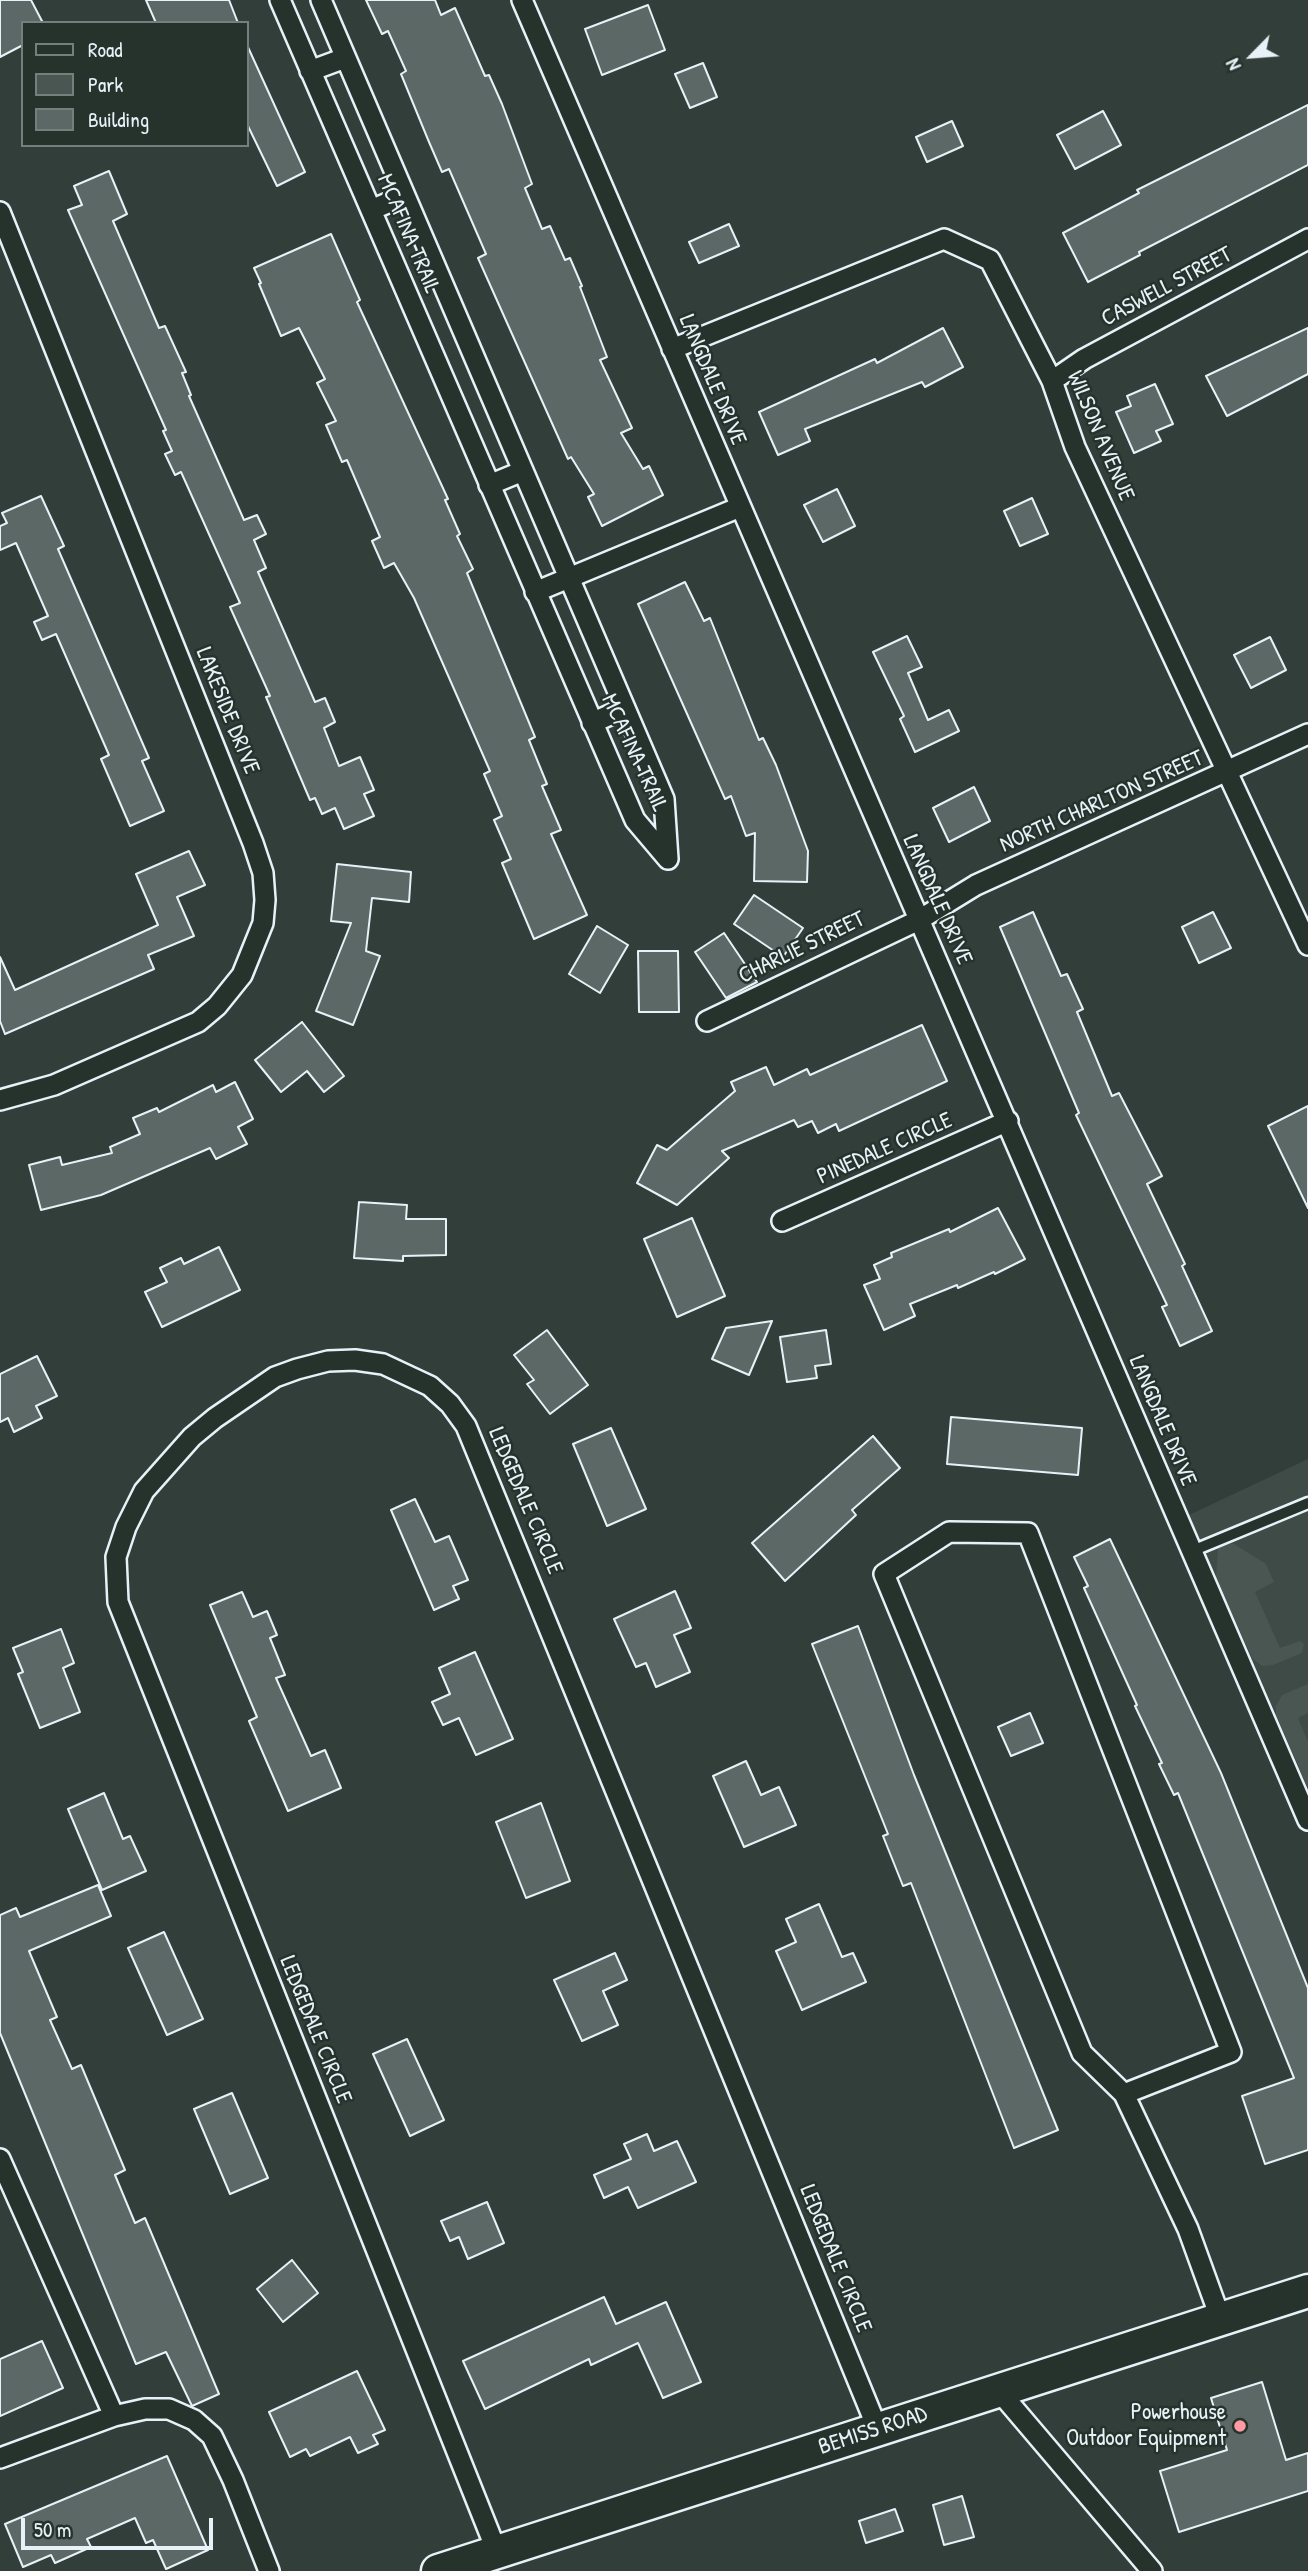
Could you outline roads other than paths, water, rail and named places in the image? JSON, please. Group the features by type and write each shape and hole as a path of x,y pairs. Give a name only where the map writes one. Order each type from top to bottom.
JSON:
{"main road":[{"name":"BEMISS ROAD","path":"438,2571 1308,2291"}],"street":[{"name":"MCAFINA TRAIL","path":"280,0 635,820 668,859 664,799 321,0"},
{"name":"LANGDALE DRIVE","path":"522,0 1308,1820"},
{"path":"310,71 345,58"},
{"path":"371,210 404,195"},
{"name":"LAKESIDE DRIVE","path":"0,212 253,843 263,873 265,900 262,923 242,975 217,1006 198,1022 54,1085 0,1100"},
{"name":"WILSON AVENUE","path":"672,349 944,239 990,260 1052,382 1075,447 1308,944"},
{"name":"CASWELL STREET","path":"1052,382 1084,359 1308,239"},
{"path":"489,485 523,471"},
{"path":"535,592 740,507"},
{"path":"592,723 625,708"},
{"name":"NORTH CHARLTON STREET","path":"919,920 976,885 1308,734"},
{"name":"CHARLIE STREET","path":"707,1021 919,920"},
{"name":"PINEDALE CIRCLE","path":"782,1221 1008,1121"},
{"name":"LEDGEDALE CIRCLE","path":"497,2552 118,1602 116,1557 126,1527 144,1492 192,1437 275,1377 296,1370 341,1360 383,1364 430,1386 450,1404 467,1426 878,2430"},
{"path":"1124,2094 1231,2052 1028,1533 949,1532 884,1574 1082,2053 1124,2094 1188,2229 1221,2320"},
{"path":"0,2159 114,2416"},
{"path":"999,2391 1152,2571"},
{"path":"0,2458 114,2416 145,2409 169,2409 194,2420 212,2436 233,2480 269,2571"}],"lane":[{"path":"1192,1551 1308,1503"}],"place":[{"name":"Powerhouse Outdoor Equipment","path":"1240,2426"}]}
